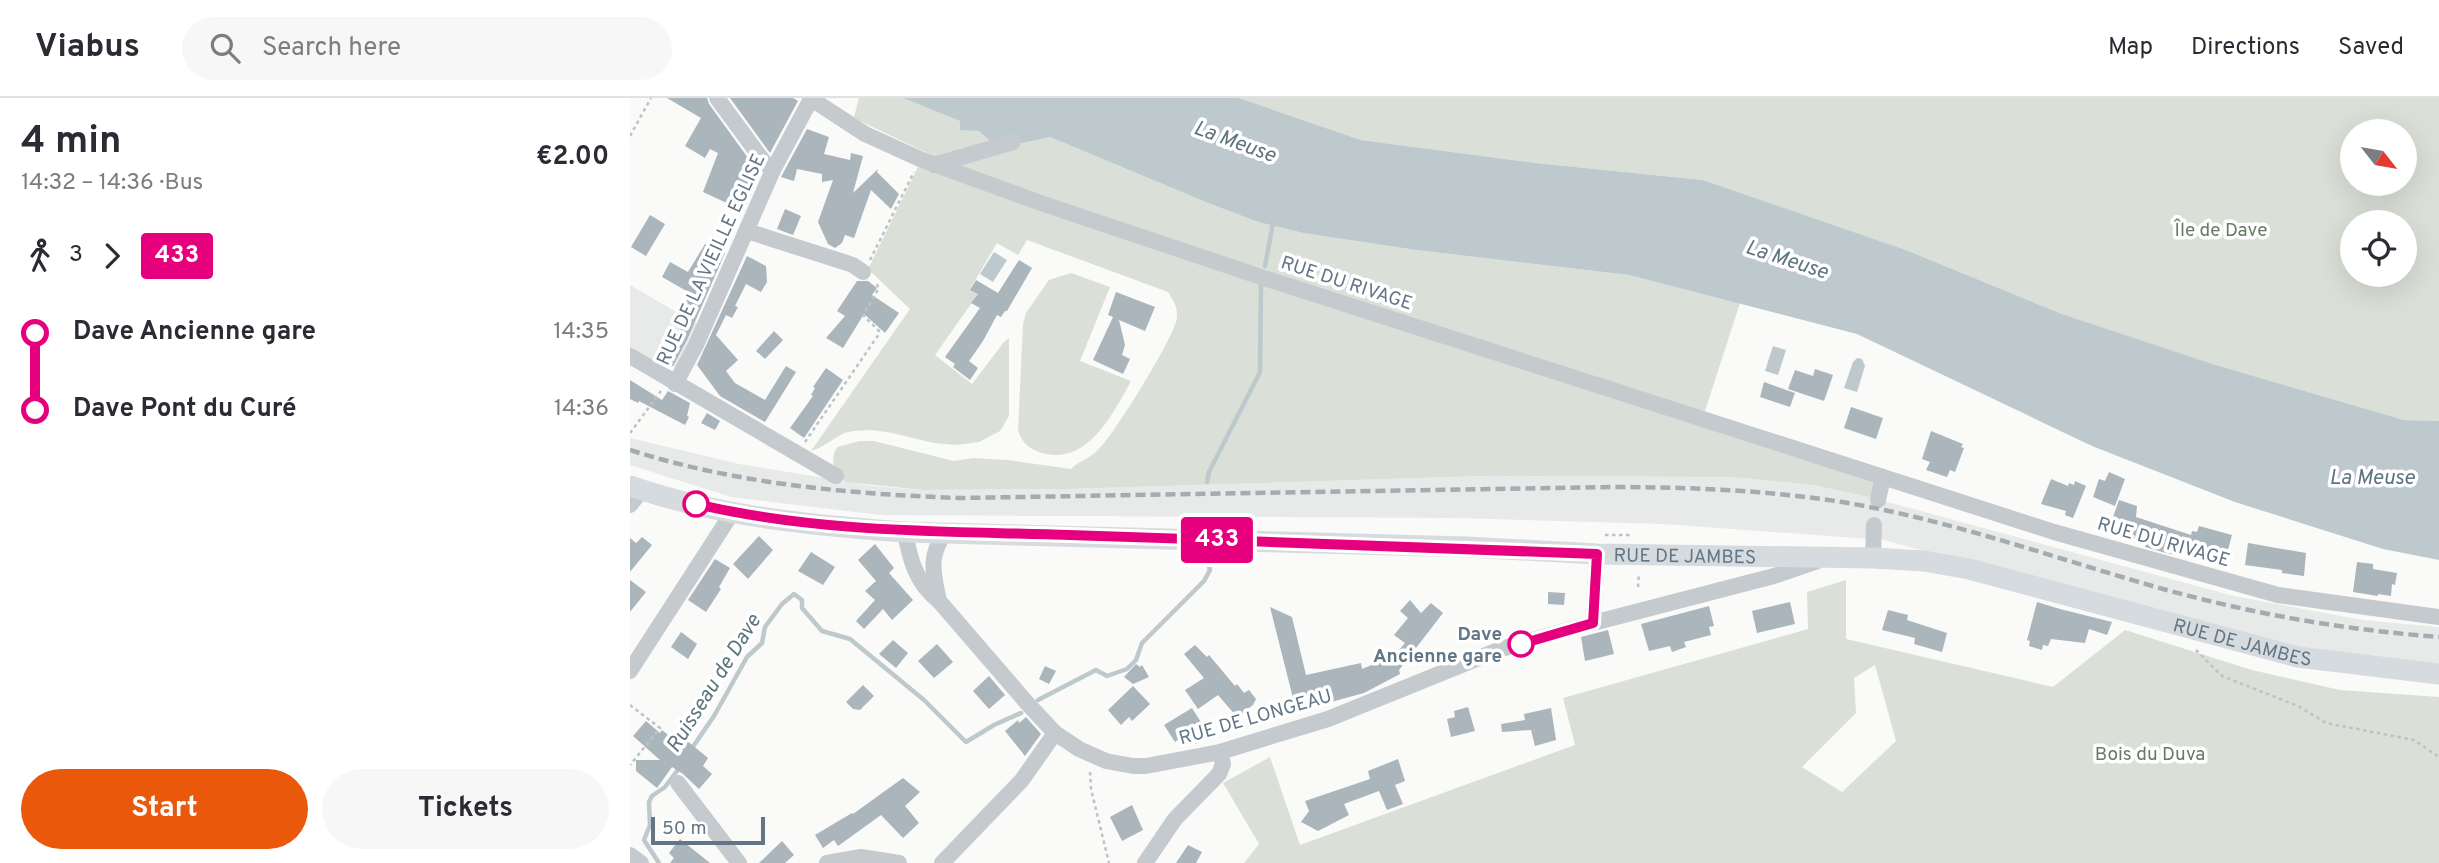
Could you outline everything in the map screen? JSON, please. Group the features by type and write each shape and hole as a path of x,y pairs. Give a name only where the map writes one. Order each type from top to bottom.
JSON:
{"main road":[{"name":"RUE DE JAMBES","path":"634,494 799,523 905,532 1467,547 1597,554 1830,556 1924,561 1969,569 2298,657 2439,674"}],"street":[{"path":"717,98 764,162 773,170"},
{"name":"RUE DE LA VIEILLE EGLISE","path":"810,98 773,170 696,345 672,382 836,476"},
{"name":"RUE DU RIVAGE","path":"810,98 865,134 927,162 1263,277 2054,532 2278,595 2439,617"},
{"path":"927,162 1013,142"},
{"path":"747,230 853,265 863,272"},
{"path":"630,356 672,382"},
{"path":"1878,500 1884,477"},
{"path":"630,671 732,513"},
{"path":"1873,558 1874,525"},
{"name":"RUE DE LONGEAU","path":"905,532 910,559 927,592 939,601 1055,733 1090,755 1133,766 1158,765 1220,752 1328,719 1501,649 1774,576 1830,556"},
{"name":"RUE DE LONGEAU","path":"939,601 932,565 933,552 945,532"},
{"path":"1593,623 1597,554"},
{"path":"942,863 1022,780 1055,733"},
{"path":"1145,863 1181,811 1219,774 1223,764 1220,752"},
{"path":"678,783 739,863"},
{"path":"630,855 641,863"},
{"path":"827,863 861,857 899,863"}],"path":[{"path":"630,136 651,98"},
{"path":"863,272 927,162"},
{"path":"797,453 879,334 863,316 880,288 879,285"},
{"path":"630,433 672,382"},
{"path":"2185,628 2199,654 2222,676 2298,706 2326,723 2414,740 2439,758"},
{"path":"630,705 660,728 630,765"},
{"path":"1090,755 1091,789 1109,863"}],"shaded area":[{"path":"630,285 697,324 697,329 676,367 658,364 630,348"},
{"path":"630,438 739,464 873,486 923,490 1068,489 1484,476 1732,477 1813,485 1873,498 2234,596 2363,620 2439,627 2439,674 2370,667 2128,607 1884,540 1663,524 1453,518 880,515 731,497 630,465"}],"green space":[{"path":"859,98 903,98 961,121 979,131 992,143 1014,145 1050,137 1258,222 1303,233 1416,250 1629,275 1740,303 1704,414 1038,197 925,152 856,119 854,117"},
{"name":"Île de Dave","path":"1239,98 2439,98 2439,421 2404,420 2216,365 2062,314 1906,250 1703,180 1536,163 1361,140"},
{"path":"919,165 1876,482 1873,498 1813,485 1732,477 1484,476 1068,489 923,490 846,482 838,474 833,457 837,447 860,441 874,441 954,461 973,458 1008,460 1071,469 1097,451 1116,427 1155,364 1177,317 1176,307 1168,292 1027,240 1018,255 997,243 970,289 978,294 935,355 972,384 1009,338 1009,416 1000,431 979,442 956,445 872,430 854,431 844,433 811,451 910,309 868,269"},
{"path":"1071,273 1110,287 1080,361 1131,381 1108,420 1087,443 1075,451 1061,455 1046,454 1029,447 1018,431 1023,324 1026,313 1049,280"},
{"name":"Bois du Duva","path":"1846,580 1846,639 2053,687 2125,630 2252,670 2340,690 2439,697 2439,863 1244,863 1259,844 1223,783 1270,757 1300,845 1575,745 1563,698 1808,629 1807,592","holes":["1875,665 1896,741 1842,792 1802,767 1856,713 1854,678"]}],"water":[{"name":"La Meuse","path":"903,98 1239,98 1361,140 1536,163 1703,180 1906,250 2062,314 2216,365 2404,420 2439,421 2439,560 2383,549 2235,502 2092,446 1857,334 1629,275 1416,250 1303,233 1258,222 1050,137 1014,145 992,143 979,131 960,130 960,121"},
{"path":"994,252 1007,260 993,282 980,274"},
{"path":"1773,346 1786,350 1778,375 1765,371"},
{"path":"1857,358 1862,359 1865,366 1857,392 1844,388"}],"building":[{"path":"667,98 707,98 751,162 746,180 755,184 744,211 703,192 718,153 710,149 705,158 685,146 701,118"},
{"path":"730,98 793,98 798,101 770,153"},
{"path":"807,129 829,137 824,154 850,160 851,153 863,156 853,193 878,169 877,172 899,194 891,209 871,190 854,238 845,235 842,243 835,248 828,244 818,222 833,180 822,182 822,174 797,169 794,181 781,177"},
{"path":"785,209 801,216 793,235 777,229"},
{"path":"650,215 665,224 646,256 631,247"},
{"path":"705,244 725,253 673,366 662,359 687,319 679,315 690,293 662,277 670,262 688,272"},
{"path":"747,256 766,266 767,282 761,292 746,284 732,318 726,315 716,335 738,360 726,371 735,383 765,400 786,366 796,372 765,422 720,396 697,365"},
{"path":"1019,260 1032,268 1007,311 1001,317 997,315 969,361 978,368 970,380 945,357 980,308 971,303 978,294 970,290 976,280 998,293"},
{"path":"857,281 868,281 877,288 872,295 899,313 885,333 864,314 843,348 826,338 845,316 837,311"},
{"path":"1116,292 1155,307 1145,331 1119,320 1125,345 1122,355 1130,359 1123,374 1093,360 1113,317 1108,315"},
{"path":"774,331 783,340 765,359 756,351"},
{"path":"826,368 843,380 804,438 790,428 813,396 813,387"},
{"path":"1815,369 1833,375 1824,401 1788,389 1795,370 1813,376"},
{"path":"630,380 662,400 668,391 690,403 689,417 685,425 630,399"},
{"path":"1764,382 1795,393 1790,407 1760,397"},
{"path":"1851,407 1883,418 1876,439 1844,428"},
{"path":"707,413 720,421 715,430 701,423"},
{"path":"1931,431 1963,444 1955,472 1950,470 1947,477 1926,470 1930,462 1922,459"},
{"path":"2109,472 2125,479 2115,506 2093,497 2099,479 2105,481"},
{"path":"2051,479 2068,486 2069,483 2074,485 2075,481 2086,486 2073,518 2065,515 2066,511 2041,504"},
{"path":"2119,500 2137,506 2136,517 2191,535 2192,531 2197,532 2199,526 2232,535 2225,561 2180,549 2178,555 2166,553 2145,547 2146,542 2108,531"},
{"path":"759,536 773,550 748,579 733,564"},
{"path":"642,537 652,545 630,572 630,538 636,543"},
{"path":"2248,543 2306,553 2304,576 2245,565"},
{"path":"875,544 894,568 889,573 913,600 892,620 883,609 864,629 856,621 875,600 865,591 876,581 858,560"},
{"path":"811,552 835,567 823,585 798,571"},
{"path":"715,559 730,568 719,587 721,589 706,612 688,600"},
{"path":"2357,562 2373,564 2373,569 2397,573 2391,596 2353,592"},
{"path":"630,580 646,592 630,612"},
{"path":"1548,592 1565,593 1564,605 1548,604"},
{"path":"1410,600 1421,613 1431,603 1443,613 1399,670 1400,674 1364,693 1320,705 1316,692 1293,698 1270,607 1292,617 1306,675 1361,663 1362,669 1395,655 1405,643 1394,635 1408,618 1400,611"},
{"path":"1790,602 1795,624 1757,633 1752,611"},
{"path":"2037,602 2112,622 2107,635 2089,629 2085,643 2051,639 2048,646 2043,645 2042,650 2029,646 2030,641 2027,640"},
{"path":"1709,606 1714,626 1709,627 1711,635 1684,642 1686,647 1672,652 1670,646 1649,651 1641,624"},
{"path":"1888,610 1908,615 1907,620 1947,633 1942,652 1914,644 1915,638 1882,630"},
{"path":"1608,630 1614,654 1585,661 1581,637"},
{"path":"681,632 697,644 688,659 671,647"},
{"path":"893,640 908,653 896,668 879,654"},
{"path":"937,644 953,662 934,678 918,661"},
{"path":"1195,645 1207,657 1209,655 1235,686 1237,684 1244,693 1249,690 1256,699 1253,705 1237,717 1218,695 1198,709 1185,690 1204,678 1184,654"},
{"path":"1136,664 1140,667 1142,665 1149,677 1133,684 1124,677"},
{"path":"1045,666 1056,671 1049,684 1039,679"},
{"path":"989,676 1005,695 989,709 973,691"},
{"path":"863,685 874,696 860,710 853,709 846,702"},
{"path":"1133,686 1150,704 1132,721 1129,717 1121,725 1108,710"},
{"path":"1468,707 1475,731 1451,737 1447,719 1455,717 1454,711"},
{"path":"1192,708 1209,735 1196,744 1188,732 1175,742 1164,725"},
{"path":"1551,708 1556,740 1535,746 1531,730 1502,732 1501,724 1525,720 1524,714"},
{"path":"1026,717 1041,734 1025,756 1005,731"},
{"path":"646,721 681,745 686,740 708,758 703,766 712,774 699,789 672,767 657,788 636,771 636,760 660,760 633,736"},
{"path":"1398,759 1405,781 1395,785 1403,804 1387,810 1379,791 1344,804 1349,815 1318,831 1301,822 1309,811 1305,801 1370,779 1368,771"},
{"path":"903,778 920,792 905,806 919,823 903,838 881,815 838,846 834,840 823,848 815,835 853,814"},
{"path":"1132,805 1143,830 1122,841 1110,817"},
{"path":"680,839 710,863 670,863 674,858 669,853"},
{"path":"782,841 794,855 785,863 759,863"},
{"path":"1188,845 1202,852 1196,863 1176,863"}],"waterway":[{"name":"Ruisseau de Dave","path":"1265,266 1273,223"},
{"name":"Ruisseau de Dave","path":"1207,482 1209,472 1260,372 1261,283"},
{"name":"Ruisseau de Dave","path":"1038,700 1096,670 1107,676 1127,669 1136,660 1142,643 1204,581 1210,570 1207,560"},
{"name":"Ruisseau de Dave","path":"690,751 714,716 747,657 762,643 765,627 782,604 794,594 802,600 802,608 822,631 850,639 924,700 966,742 1021,713"},
{"name":"Ruisseau de Dave","path":"659,863 644,840 650,825 649,802 680,767"}],"railway":[{"path":"630,450 711,471 793,485 877,494 960,498 1610,487 1755,492 1842,502 1923,519 2163,589 2231,606 2335,625 2439,637"}],"bus line":[{"name":"433","path":"696,504 788,522 905,532 1467,547 1597,554 1593,623 1521,644"}],"place":[{"name":"Dave Ancienne gare","path":"1521,644"}]}
